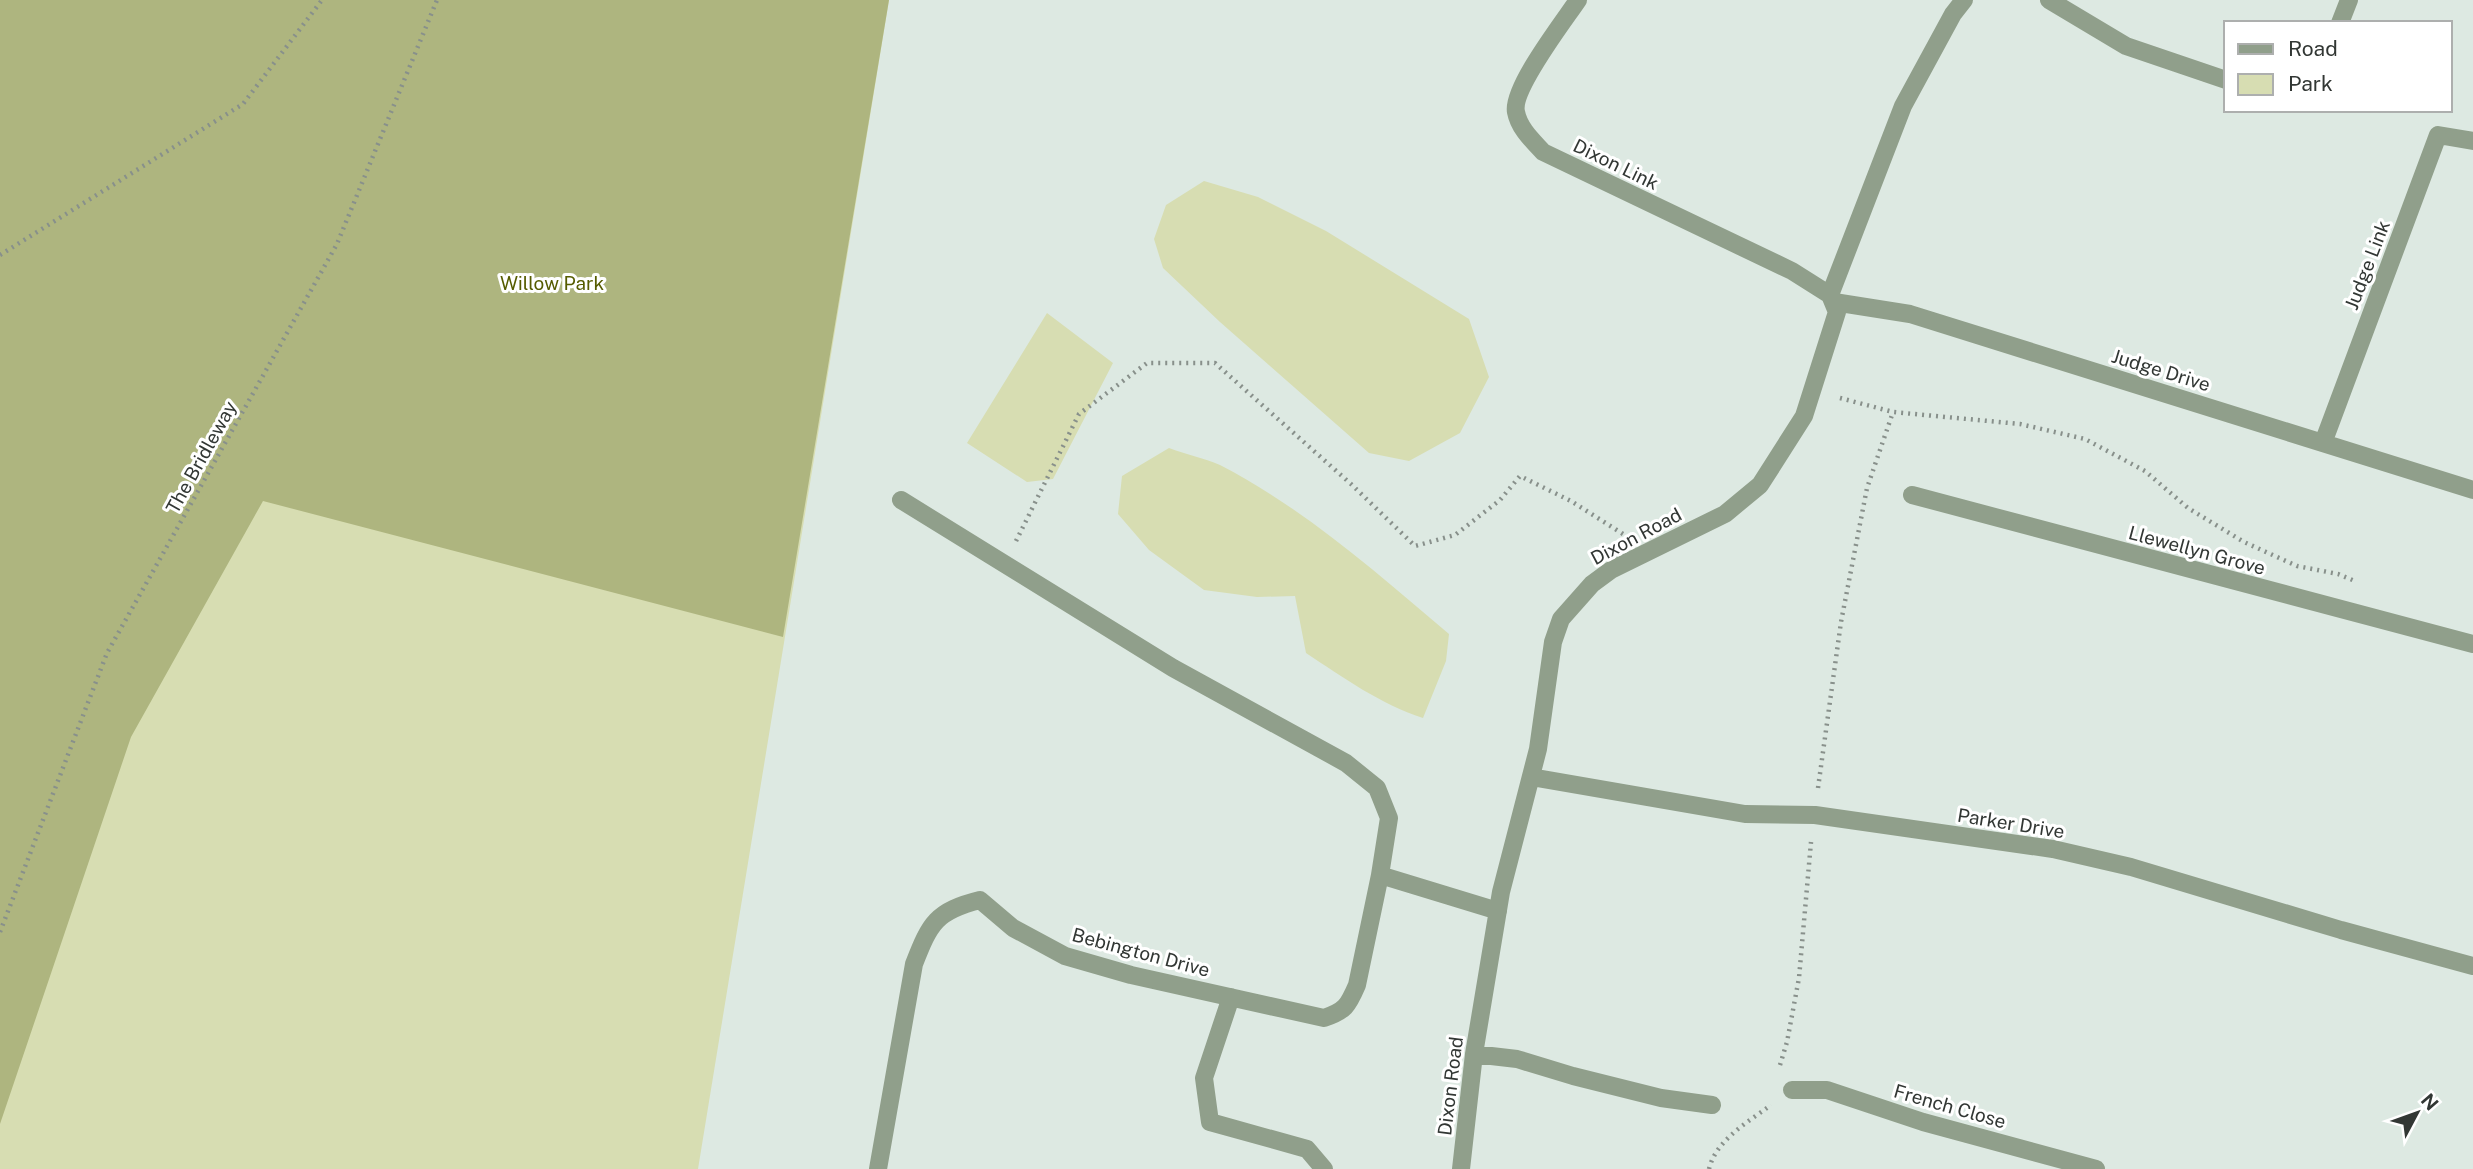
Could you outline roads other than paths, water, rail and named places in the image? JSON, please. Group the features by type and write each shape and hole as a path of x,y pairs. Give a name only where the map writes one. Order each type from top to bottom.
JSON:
{"street":[{"name":"Dixon Link","path":"1578,0 1522,84 1515,110 1524,132 1543,152 1792,271 1832,299"},
{"name":"Dixon Road","path":"1461,1169 1474,1054 1501,892 1538,749 1553,642 1561,620 1592,584 1611,570 1725,514 1760,485 1804,416 1837,312 1832,299 1903,106 1953,13 1964,0"},
{"path":"2049,0 2126,46 2224,79"},
{"path":"2341,21 2349,0"},
{"name":"Judge Link","path":"2323,443 2438,135 2473,141"},
{"name":"Judge Drive","path":"1832,299 1910,314 2473,490"},
{"name":"Llewellyn Grove","path":"1912,495 2473,643"},
{"name":"Bebington Drive","path":"878,1169 914,964 926,932 943,913 980,900 1013,928 1065,956 1131,975 1324,1018 1340,1013 1350,1001 1357,985 1389,818 1377,788 1346,763 1173,668 901,500"},
{"name":"Parker Drive","path":"1531,777 1745,814 1815,815 2053,849 2143,871 2473,966"},
{"path":"1380,876 1498,911"},
{"path":"1231,997 1204,1077 1210,1122 1307,1149 1324,1169"},
{"path":"1474,1054 1517,1059 1661,1098 1712,1105"},
{"name":"French Close","path":"1792,1090 1827,1090 1923,1122 2096,1169"}],"park label":[{"name":"Willow Park","path":"552,283"}]}
